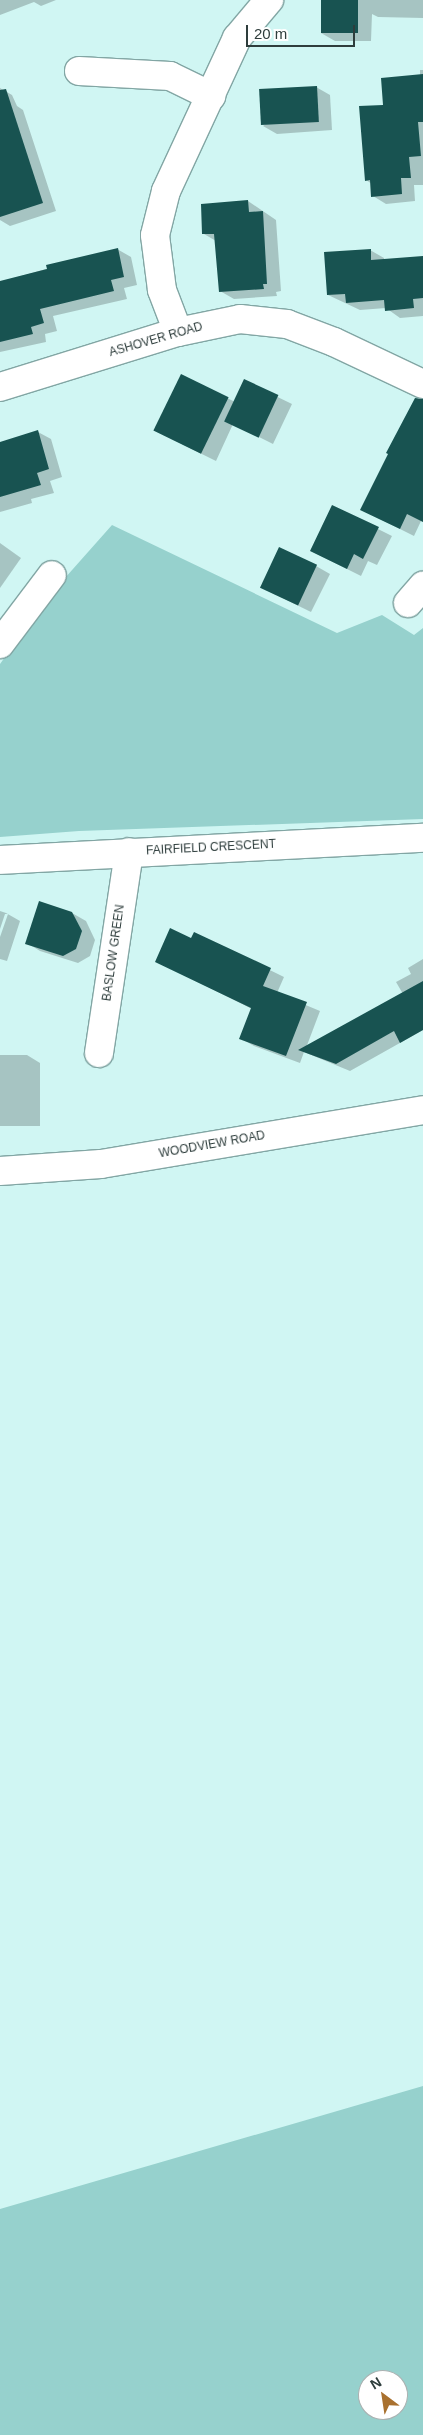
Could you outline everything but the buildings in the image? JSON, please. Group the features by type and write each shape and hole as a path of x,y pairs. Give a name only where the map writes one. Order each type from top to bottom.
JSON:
{"street":[{"path":"178,332 162,290 155,235 166,191 237,38 269,0"},
{"path":"79,71 170,76 210,96"},
{"name":"ASHOVER ROAD","path":"0,387 178,332 240,319 287,324 334,342 423,384"},
{"path":"0,644 52,575"},
{"name":"FAIRFIELD CRESCENT","path":"0,860 423,838"},
{"name":"BASLOW GREEN","path":"100,1053 129,852"},
{"name":"WOODVIEW ROAD","path":"0,1171 101,1164 423,1110"}],"shaded area":[{"path":"112,525 337,633 382,615 414,635 423,628 423,819 79,831 0,837 0,664 49,596"},
{"path":"423,2086 423,2435 0,2435 0,2209"}]}
